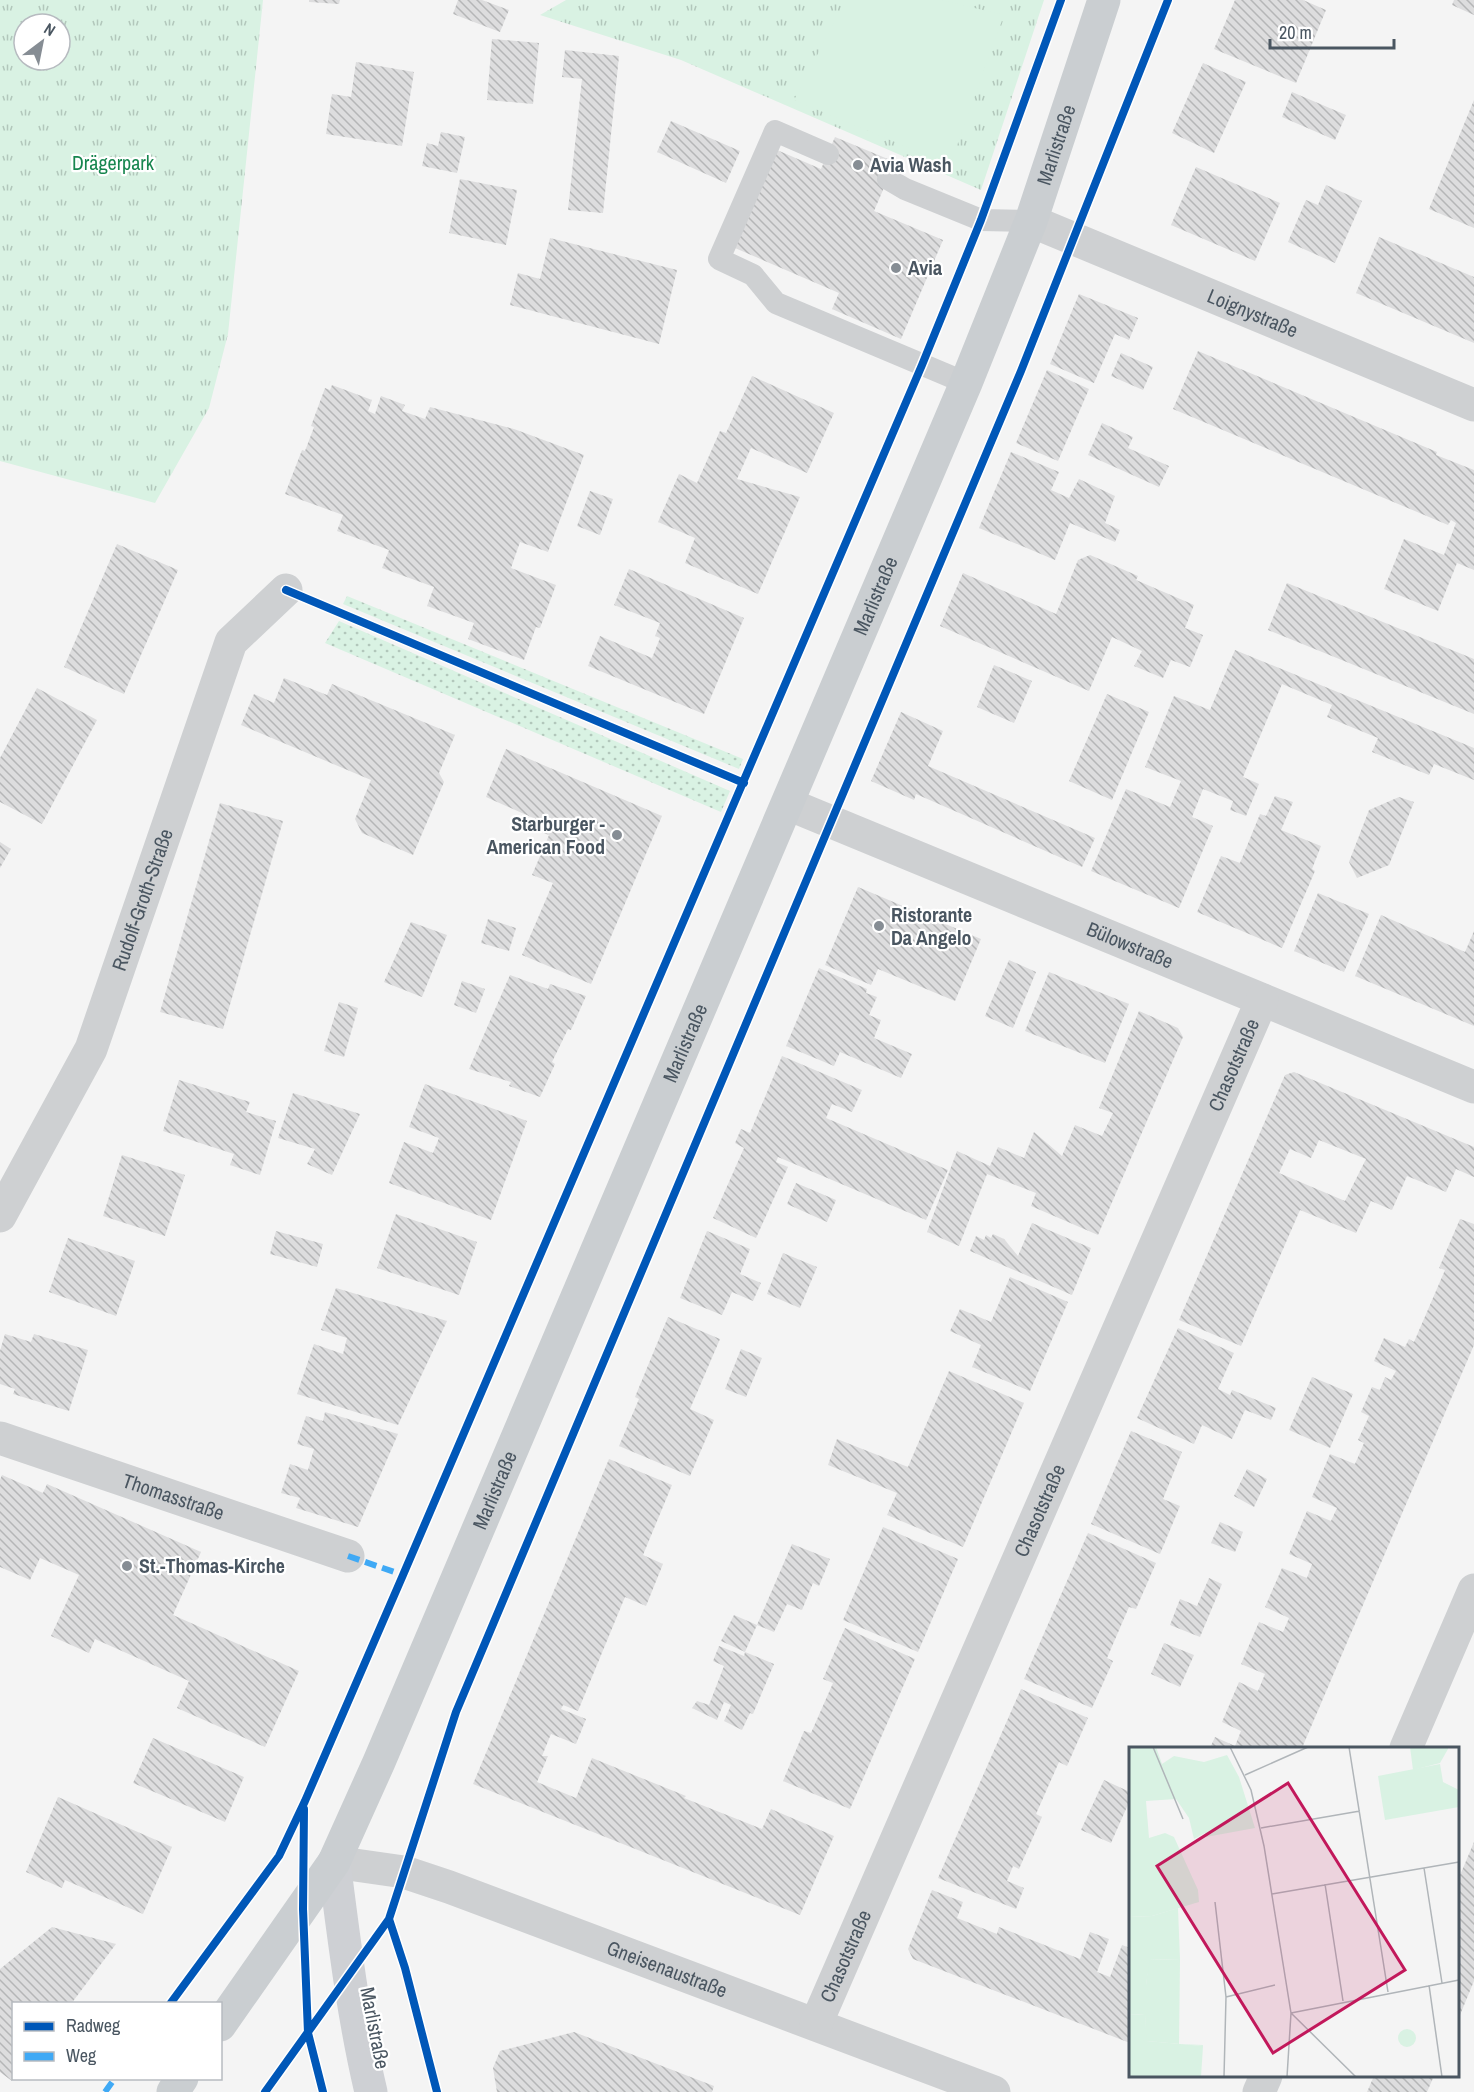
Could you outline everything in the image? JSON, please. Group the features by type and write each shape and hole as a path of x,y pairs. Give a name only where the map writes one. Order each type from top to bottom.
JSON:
{"main road":[{"name":"Marlistraße","path":"371,2092 361,2051 334,1862 966,383 1031,221 1104,0"},
{"path":"222,2022 334,1862"}],"street":[{"name":"Loignystraße","path":"1031,221 1474,405"},
{"name":"Rudolf-Groth-Straße","path":"0,1216 91,1049 231,642 286,590"},
{"name":"Bülowstraße","path":"788,804 1474,1087"},
{"name":"Chasotstraße","path":"816,2024 1262,999"},
{"name":"Thomasstraße","path":"0,1438 348,1556"},
{"path":"1407,1747 1474,1590"},
{"name":"Gneisenaustraße","path":"334,1862 413,1875 994,2092"},
{"path":"1259,2092 1266,2077"}],"lane":[{"path":"828,154 775,131 719,259 753,275 776,303 966,383"},
{"path":"888,179 905,189 981,219 1031,221"}],"green space":[{"name":"Drägerpark","path":"0,0 263,0 228,334 209,408 155,503 0,461"},
{"path":"566,0 1044,0 981,190 681,60 540,15"},
{"path":"868,0 941,0 1004,15 950,165 794,100 843,5"},
{"path":"347,596 743,759 739,769 343,604"},
{"path":"339,621 730,791 721,812 325,643"}],"building":[{"path":"309,0 340,0 339,4 309,2"},
{"path":"458,0 482,0 509,10 500,32 453,14"},
{"path":"1235,0 1303,0 1326,10 1296,83 1214,49"},
{"path":"1454,0 1474,0 1474,15 1452,5"},
{"path":"492,39 539,43 533,104 487,100"},
{"path":"565,50 619,56 603,213 568,210 582,79 562,77"},
{"path":"356,62 414,72 402,146 326,134 332,94 351,97"},
{"path":"1203,63 1246,82 1214,153 1172,133"},
{"path":"1292,92 1346,115 1335,140 1282,117"},
{"path":"1474,100 1474,228 1429,209"},
{"path":"671,121 740,151 726,183 657,152"},
{"path":"441,132 465,137 457,173 422,166 427,143 438,146"},
{"path":"835,137 895,162 874,211 943,240 901,339 832,309 839,293 735,248 777,150 821,169"},
{"path":"1196,167 1280,203 1255,261 1171,225"},
{"path":"460,179 517,190 506,245 449,233"},
{"path":"1326,185 1362,201 1335,263 1288,242 1306,200 1318,205"},
{"path":"1379,237 1474,277 1474,343 1356,293"},
{"path":"550,238 677,270 659,344 510,305 518,273 540,279"},
{"path":"1079,294 1138,318 1129,340 1115,334 1094,383 1050,364"},
{"path":"1198,351 1437,452 1436,455 1474,470 1474,570 1457,563 1438,611 1384,589 1404,539 1444,555 1456,523 1451,520 1448,525 1173,409"},
{"path":"1121,353 1153,367 1143,390 1111,376"},
{"path":"1047,370 1089,389 1058,461 1016,443"},
{"path":"752,376 834,413 807,473 751,448 737,479 800,497 758,594 685,563 695,538 658,522 679,474 697,483 720,431 726,433"},
{"path":"332,385 372,400 368,411 375,414 381,396 405,405 402,411 425,419 430,407 514,429 584,455 548,552 520,542 511,568 556,585 540,628 536,627 524,660 468,639 474,623 427,606 434,587 382,568 389,550 337,531 343,515 285,494 302,450 305,451 314,427 311,426 325,388 330,390"},
{"path":"1102,423 1133,437 1128,448 1169,466 1159,487 1088,455"},
{"path":"1011,452 1059,472 1051,490 1069,498 1079,479 1115,496 1105,523 1120,530 1115,542 1070,523 1055,560 979,528"},
{"path":"590,491 613,499 600,535 577,526"},
{"path":"117,544 178,570 124,694 64,667"},
{"path":"1090,555 1138,576 1136,580 1194,605 1185,628 1203,635 1190,667 1171,660 1163,678 1134,666 1142,651 1112,637 1089,691 940,626 963,573 1056,614 1078,560"},
{"path":"629,569 744,618 704,714 588,666 600,636 652,658 660,638 655,636 660,623 614,605"},
{"path":"1287,583 1474,659 1474,714 1268,630"},
{"path":"1235,650 1474,748 1474,780 1434,764 1429,775 1372,752 1378,738 1327,717 1332,705 1282,684 1243,777 1259,784 1246,816 1230,810 1233,801 1203,789 1192,817 1213,826 1179,908 1091,871 1126,789 1170,807 1181,781 1145,767 1174,696 1210,710"},
{"path":"994,665 1032,681 1014,723 977,707"},
{"path":"284,678 327,695 332,684 455,735 439,773 444,782 413,855 362,833 355,819 371,780 241,725 254,694 274,703"},
{"path":"37,688 97,720 42,824 0,802 0,758"},
{"path":"1107,694 1149,712 1112,800 1069,781"},
{"path":"901,712 943,731 928,766 1095,838 1082,867 916,794 914,800 871,781"},
{"path":"506,749 662,816 591,984 522,955 553,883 532,875 549,835 538,831 542,822 486,797"},
{"path":"1275,796 1293,802 1281,830 1321,846 1312,869 1315,871 1282,948 1197,912 1221,856 1240,863 1260,814 1266,816"},
{"path":"1399,797 1414,802 1389,865 1357,878 1349,862 1369,810"},
{"path":"220,803 283,821 223,1029 160,1012"},
{"path":"0,842 11,849 0,868"},
{"path":"858,887 981,939 955,1001 878,969 871,985 825,965"},
{"path":"1318,893 1369,914 1344,972 1294,951"},
{"path":"1381,915 1465,952 1474,931 1474,1026 1355,976"},
{"path":"488,919 516,928 509,951 481,943"},
{"path":"411,922 447,935 422,997 384,982"},
{"path":"1009,960 1036,972 1013,1028 985,1016"},
{"path":"819,968 867,989 866,993 877,997 869,1015 881,1020 874,1038 912,1054 901,1078 840,1052 834,1066 786,1046"},
{"path":"1049,972 1129,1004 1105,1063 1025,1031"},
{"path":"510,975 548,989 550,984 586,996 571,1030 568,1029 552,1062 555,1064 540,1097 509,1086 511,1082 469,1069"},
{"path":"462,981 485,989 476,1013 454,1005"},
{"path":"339,1002 358,1008 344,1057 324,1051"},
{"path":"1139,1011 1178,1028 1183,1037 1098,1235 1031,1206 1036,1193 987,1174 959,1246 927,1232 957,1151 990,1166 998,1147 1024,1158 1034,1132 1062,1156 1075,1125 1102,1136 1113,1113 1099,1108"},
{"path":"782,1056 862,1090 852,1112 832,1104 826,1118 948,1170 926,1220 778,1157 776,1162 788,1167 756,1238 713,1218 744,1148 735,1143 741,1129 750,1133"},
{"path":"1294,1072 1474,1147 1474,1177 1456,1169 1446,1192 1407,1176 1392,1210 1371,1201 1356,1233 1300,1210 1241,1346 1179,1320 1285,1075","holes":["1319,1140 1366,1159 1345,1201 1279,1173 1290,1149 1311,1158"]},
{"path":"179,1080 250,1102 246,1112 276,1121 260,1175 230,1165 234,1154 163,1131"},
{"path":"425,1084 527,1121 491,1220 389,1183 404,1142 433,1153 439,1138 409,1127"},
{"path":"293,1093 360,1114 332,1175 307,1164 315,1149 278,1138"},
{"path":"122,1155 185,1175 165,1236 103,1216"},
{"path":"796,1183 836,1200 827,1222 787,1204"},
{"path":"396,1214 477,1242 459,1295 377,1268"},
{"path":"1460,1219 1474,1224 1474,1345 1302,1747 1210,1747 1215,1737 1235,1746 1241,1731 1222,1722 1239,1682 1258,1691 1265,1674 1241,1664 1259,1622 1283,1632 1289,1618 1265,1607 1282,1568 1307,1578 1312,1564 1289,1554 1307,1511 1331,1521 1337,1508 1312,1497 1330,1454 1355,1464 1364,1443 1358,1440 1369,1416 1361,1412 1372,1387 1380,1390 1385,1377 1391,1380 1396,1371 1374,1361 1384,1338 1405,1347 1409,1339 1414,1342 1445,1270 1439,1268"},
{"path":"1032,1223 1091,1248 1072,1295 970,1251 976,1236 984,1240 986,1235 991,1238 993,1234 1004,1239 1018,1256"},
{"path":"276,1231 323,1244 317,1267 270,1254"},
{"path":"707,1231 750,1249 740,1274 761,1283 753,1301 732,1292 722,1315 680,1298"},
{"path":"68,1238 135,1261 116,1316 49,1292"},
{"path":"783,1253 817,1267 800,1308 767,1294"},
{"path":"1010,1277 1068,1302 1030,1391 972,1367 981,1345 950,1331 960,1309 991,1322"},
{"path":"336,1288 447,1321 398,1425 297,1394 314,1344 343,1354 347,1338 321,1330"},
{"path":"668,1317 720,1339 690,1409 714,1420 690,1476 619,1446 639,1399 635,1397"},
{"path":"1178,1328 1234,1353 1218,1389 1230,1395 1232,1390 1276,1408 1271,1420 1245,1410 1232,1439 1202,1425 1194,1444 1137,1418"},
{"path":"5,1334 31,1342 34,1334 88,1350 69,1411 13,1394 15,1389 0,1384 0,1351"},
{"path":"741,1349 762,1358 746,1397 725,1389"},
{"path":"949,1371 1024,1403 963,1547 887,1515 897,1493 828,1465 837,1439 908,1467"},
{"path":"1312,1377 1353,1394 1330,1448 1289,1430"},
{"path":"325,1412 398,1434 358,1527 296,1508 300,1498 281,1493 290,1464 308,1470 314,1449 297,1444 306,1416 323,1421"},
{"path":"1131,1431 1182,1452 1163,1499 1180,1506 1160,1554 1091,1524"},
{"path":"609,1459 672,1485 643,1555 663,1564 646,1606 625,1597 578,1711 563,1705 561,1709 586,1719 576,1744 551,1734 542,1756 548,1756 537,1782 576,1798 592,1758 762,1829 771,1809 834,1836 800,1915 473,1784"},
{"path":"1247,1469 1267,1479 1254,1507 1234,1496"},
{"path":"2,1475 43,1493 47,1484 201,1552 173,1615 299,1671 265,1747 177,1708 189,1681 95,1639 89,1653 51,1636 79,1575 40,1558 30,1580 0,1567 0,1480"},
{"path":"1220,1522 1243,1532 1235,1552 1211,1543"},
{"path":"883,1527 958,1559 918,1652 843,1620"},
{"path":"1088,1533 1156,1563 1136,1609 1129,1607 1107,1658 1113,1661 1092,1708 1024,1679"},
{"path":"792,1544 830,1559 819,1586 813,1583 802,1610 787,1604 774,1632 757,1625"},
{"path":"1209,1578 1222,1584 1200,1637 1170,1625 1180,1599 1197,1606"},
{"path":"734,1615 757,1625 745,1652 721,1641"},
{"path":"845,1628 915,1659 850,1809 783,1781 804,1731 811,1733 833,1683 823,1679"},
{"path":"1164,1643 1194,1655 1180,1687 1151,1674"},
{"path":"719,1646 744,1656 745,1652 774,1664 753,1714 750,1713 742,1730 724,1721 731,1705 724,1702 717,1720 692,1708 697,1701 709,1705 724,1666 713,1661"},
{"path":"1021,1689 1088,1718 1067,1766 1059,1762 1036,1814 1042,1817 1019,1869 1013,1866 1007,1881 1024,1888 1016,1909 938,1878"},
{"path":"153,1738 244,1777 225,1822 133,1783"},
{"path":"1104,1780 1129,1792 1129,1802 1111,1843 1081,1830"},
{"path":"58,1797 172,1847 143,1914 65,1880 62,1888 26,1872"},
{"path":"1474,1842 1474,1981 1459,2018 1459,1878"},
{"path":"932,1890 963,1902 957,1918 997,1934 999,1927 1080,1959 1090,1932 1109,1939 1097,1972 1110,1977 1122,1945 1129,1948 1129,2043 913,1959 908,1949"},
{"path":"52,1927 116,1944 72,2002 12,2002 12,2081 0,2072 0,1969"},
{"path":"574,2032 714,2086 712,2092 497,2092 493,2068 500,2051"},
{"path":"1374,2077 1434,2077 1427,2092 1367,2092"}],"marked path":[{"path":"348,1556 403,1575"},
{"path":"105,2092 114,2080"}],"cycle path":[{"path":"171,2002 279,1856 305,1801 922,365 981,220 1061,0"},
{"path":"265,2092 389,1919 456,1712 1021,371 1168,0"},
{"path":"286,590 744,783"},
{"path":"304,1809 303,1909 308,2033 323,2092"},
{"path":"389,1919 405,1968 437,2092"}],"place":[{"name":"Avia Wash","path":"858,165"},
{"name":"Avia","path":"896,268"},
{"name":"Starburger - American Food","path":"617,835"},
{"name":"Ristorante Da Angelo","path":"879,926"},
{"name":"St.-Thomas-Kirche","path":"127,1566"}]}
